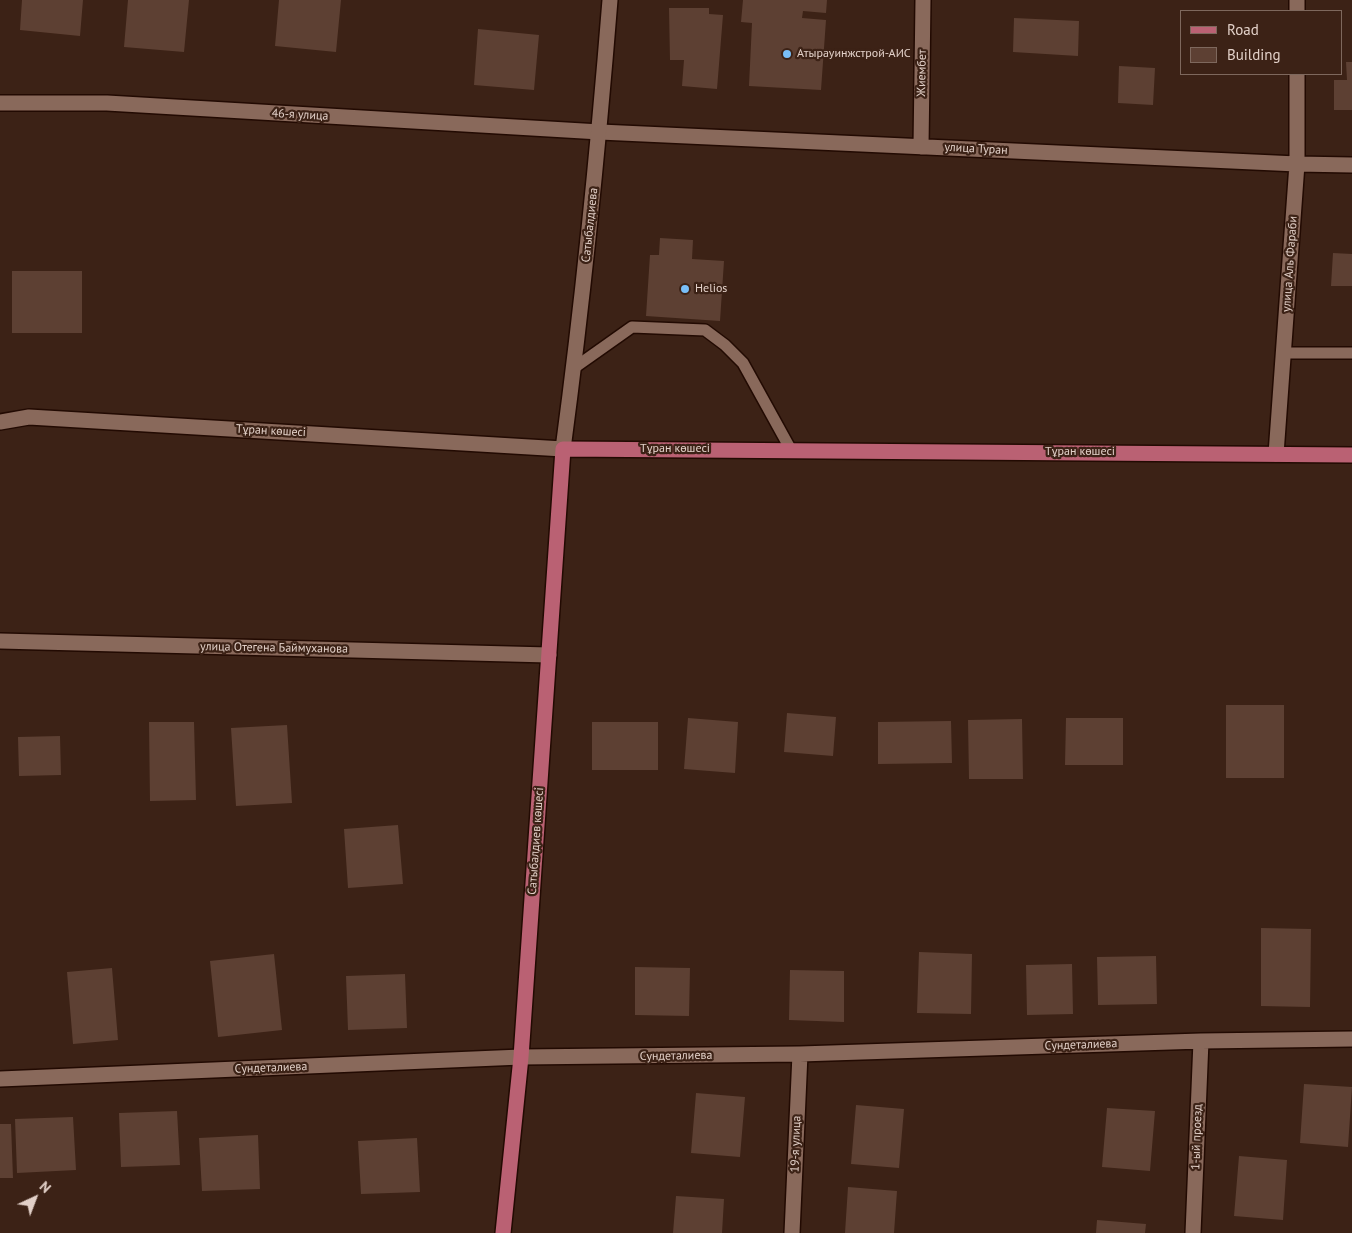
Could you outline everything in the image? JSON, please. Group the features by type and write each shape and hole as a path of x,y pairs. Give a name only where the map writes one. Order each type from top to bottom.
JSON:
{"main road":[{"name":"Тұран көшесі","path":"563,449 1352,455"},
{"name":"Сатыбалдиев көшесі","path":"503,1233 521,1057 563,449"}],"street":[{"name":"Сатыбалдиева","path":"563,449 574,368 600,132 610,0"},
{"name":"Жиембет","path":"921,147 923,0"},
{"name":"улица Аль Фараби","path":"1276,454 1297,164 1297,75"},
{"name":"46-я улица","path":"0,103 107,103 600,132"},
{"name":"улица Туран","path":"600,132 1352,165"},
{"name":"Тұран көшесі","path":"0,422 28,417 563,449"},
{"name":"улица Отегена Баймуханова","path":"0,641 549,655"},
{"name":"Сундеталиева","path":"0,1079 521,1057 800,1054 1201,1041 1352,1039"},
{"name":"1-ый проезд","path":"1193,1233 1201,1041"},
{"name":"19-я улица","path":"792,1233 800,1054"}],"lane":[{"path":"574,368 632,327 705,330 725,345 743,363 792,450"},
{"path":"1283,353 1352,353"}],"building":[{"path":"22,0 83,0 80,36 20,30"},
{"path":"128,0 189,0 184,52 124,47"},
{"path":"279,0 341,0 336,52 275,46"},
{"name":"Атырауинжстрой-АИС","path":"743,0 827,0 826,13 803,11 802,18 826,20 821,90 749,86 752,23 741,22"},
{"path":"669,8 709,8 709,14 723,15 717,89 682,86 684,60 670,60"},
{"path":"1014,18 1079,21 1078,56 1013,52"},
{"path":"478,29 539,35 534,90 474,85"},
{"path":"1346,62 1352,62 1352,110 1334,110 1334,80 1347,80"},
{"path":"1119,66 1155,68 1153,105 1118,103"},
{"name":"Helios","path":"660,238 693,240 692,259 724,261 720,321 646,316 650,255 659,255"},
{"path":"1333,253 1352,254 1352,286 1331,286"},
{"path":"12,271 82,271 82,333 12,333"},
{"path":"1226,705 1284,705 1284,778 1226,778"},
{"path":"787,713 836,717 833,756 784,752"},
{"path":"688,718 738,722 735,773 684,769"},
{"path":"1066,718 1123,718 1123,765 1065,765"},
{"path":"1022,719 1023,779 969,779 968,720"},
{"path":"951,721 952,763 878,764 878,722"},
{"path":"149,722 194,722 196,800 150,801"},
{"path":"592,722 658,722 658,770 592,770"},
{"path":"287,725 292,803 236,806 231,728"},
{"path":"60,736 61,775 19,776 18,737"},
{"path":"398,825 403,884 348,888 344,829"},
{"path":"1261,928 1311,929 1310,1007 1261,1006"},
{"path":"919,952 972,954 971,1014 917,1013"},
{"path":"274,954 282,1030 218,1037 210,961"},
{"path":"1156,956 1157,1004 1098,1005 1097,957"},
{"path":"1072,964 1073,1014 1027,1015 1026,965"},
{"path":"635,967 690,968 689,1016 635,1015"},
{"path":"112,968 118,1040 73,1044 67,972"},
{"path":"790,970 844,971 844,1022 789,1020"},
{"path":"405,974 407,1028 348,1030 346,976"},
{"path":"1304,1084 1352,1087 1348,1147 1300,1143"},
{"path":"696,1093 745,1097 740,1157 691,1153"},
{"path":"856,1105 904,1109 899,1168 851,1164"},
{"path":"1107,1108 1155,1111 1150,1171 1102,1167"},
{"path":"177,1111 180,1165 121,1167 119,1113"},
{"path":"73,1117 76,1170 17,1173 15,1119"},
{"path":"0,1124 11,1124 13,1178 0,1178"},
{"path":"258,1135 260,1189 202,1191 199,1138"},
{"path":"417,1138 420,1192 361,1194 358,1141"},
{"path":"1239,1156 1287,1160 1283,1220 1234,1216"},
{"path":"848,1187 897,1191 894,1233 845,1233"},
{"path":"676,1196 724,1199 722,1233 673,1233"},
{"path":"1097,1220 1146,1224 1145,1233 1096,1233"}],"place":[{"name":"Атырауинжстрой-АИС","path":"787,54"},
{"name":"Helios","path":"685,289"}]}
